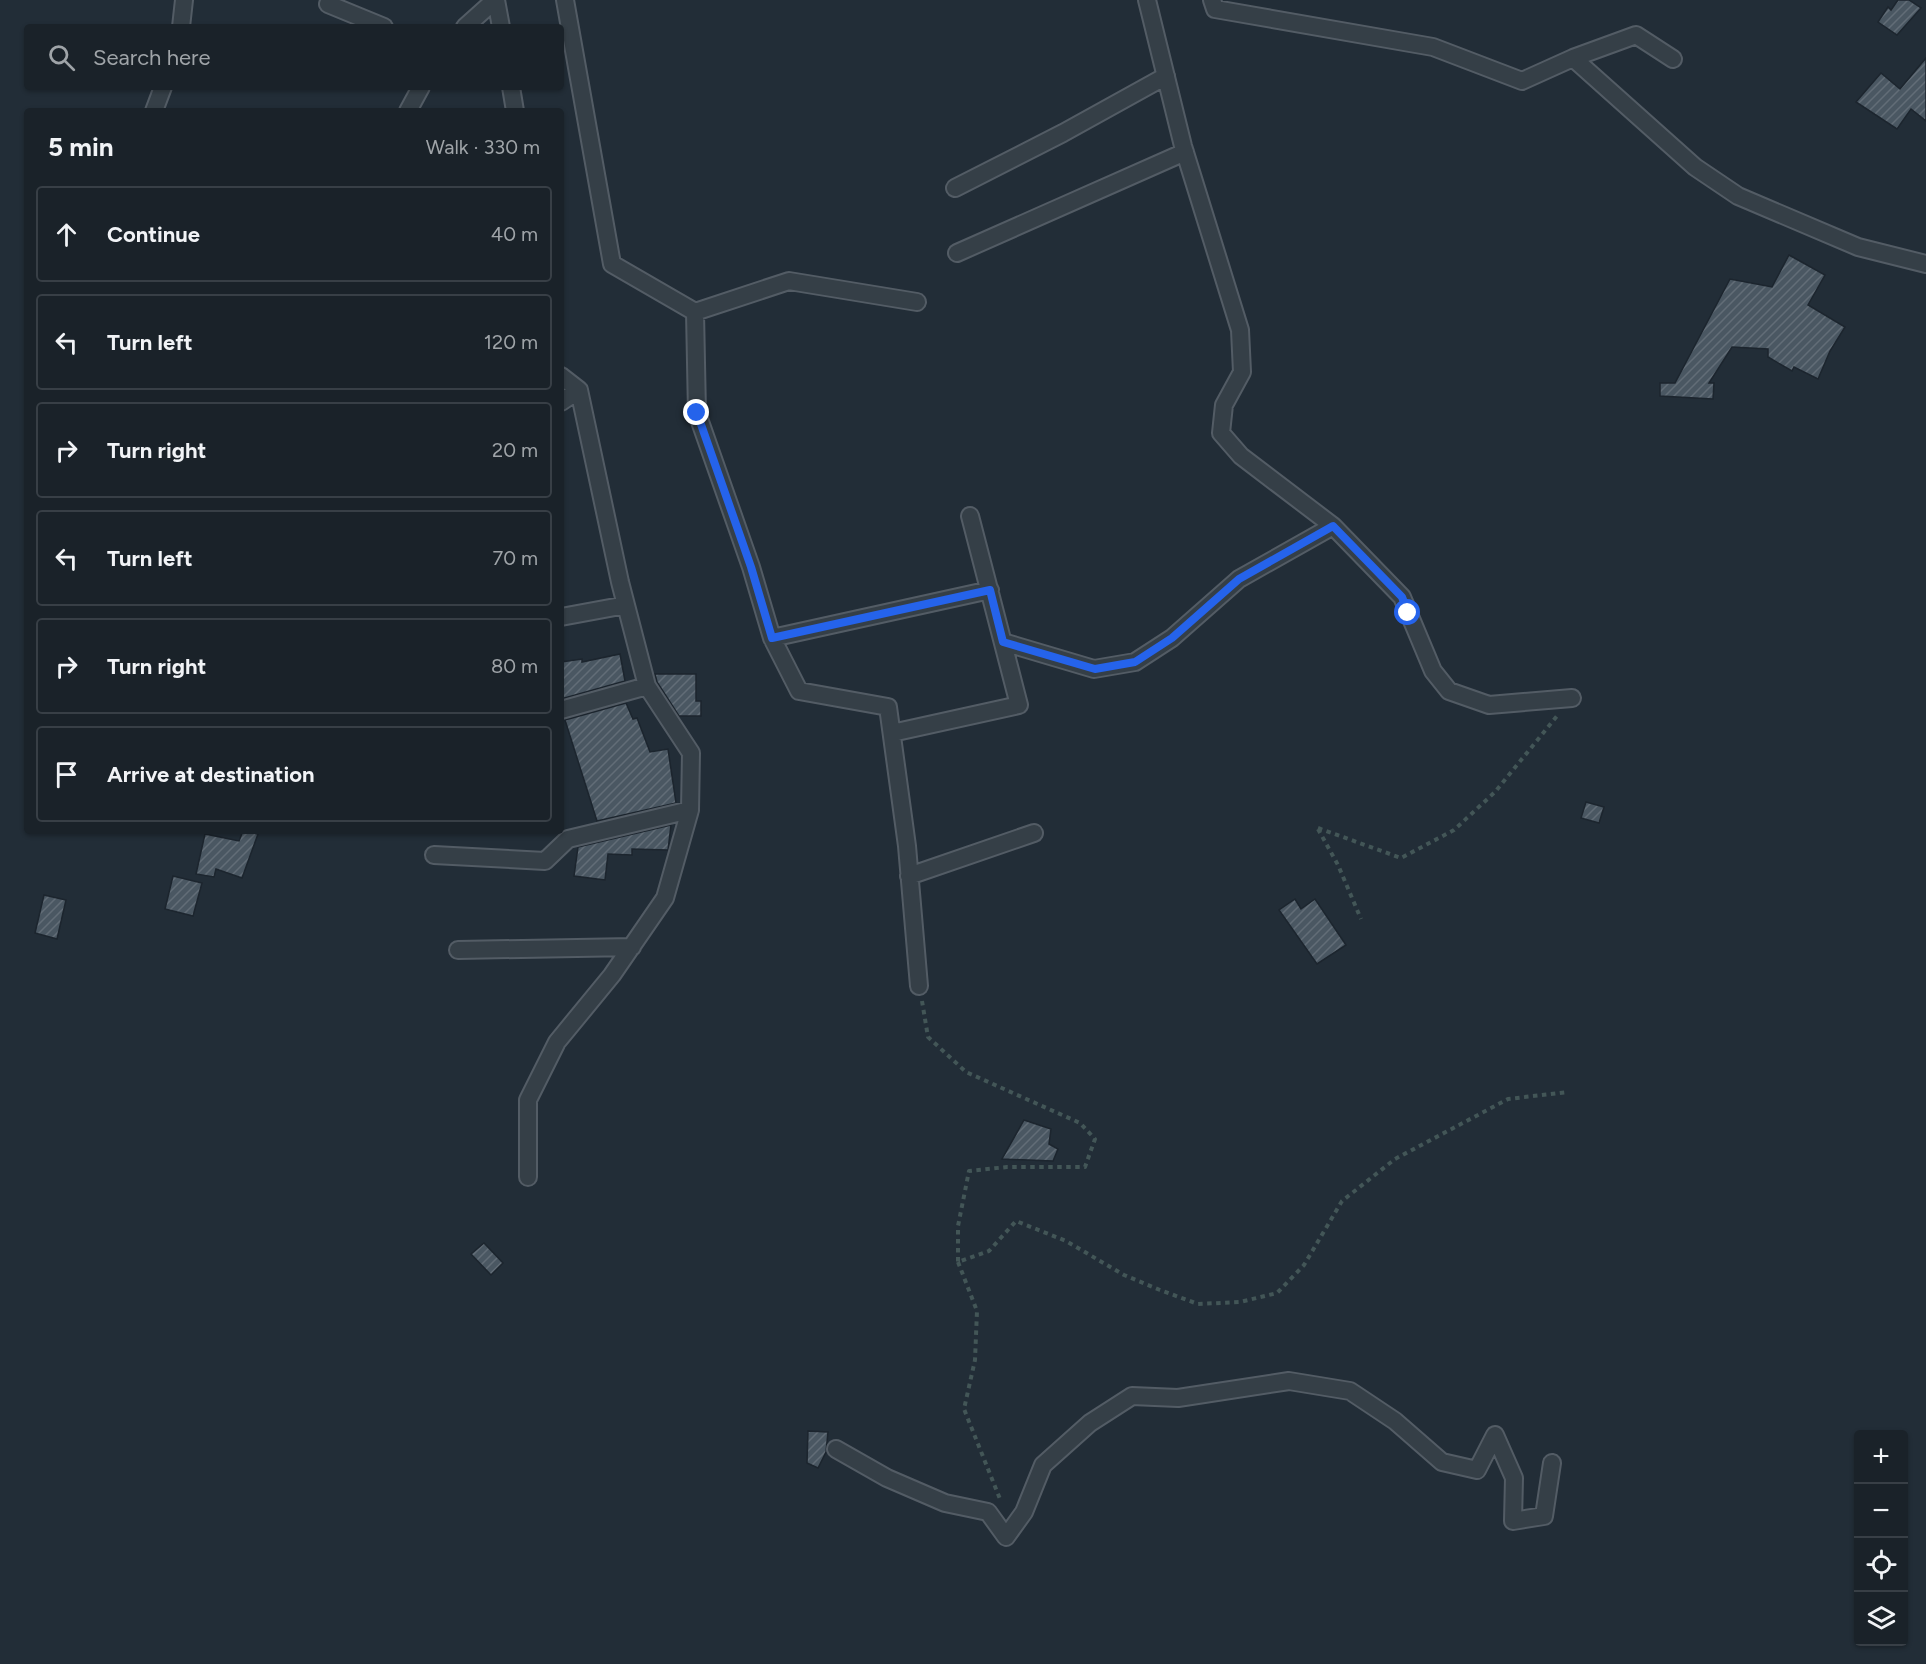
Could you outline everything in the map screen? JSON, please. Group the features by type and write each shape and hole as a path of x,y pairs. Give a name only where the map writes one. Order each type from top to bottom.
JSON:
{"street":[{"path":"181,24 184,0"},
{"path":"468,24 496,0"},
{"path":"496,0 500,24"},
{"path":"565,0 612,264 695,312 789,281 916,302"},
{"path":"1147,0 1185,152 1240,330 1242,372 1224,405 1221,433 1241,456 1333,526 1402,597 1433,671 1449,690 1490,705 1572,698"},
{"path":"1212,0 1215,9 1433,47 1522,81 1573,58 1636,35 1673,59"},
{"path":"328,4 377,24"},
{"path":"1573,58 1695,167 1738,196 1858,247 1926,264"},
{"path":"954,188 1063,133 1166,76"},
{"path":"155,108 162,90"},
{"path":"410,108 419,90"},
{"path":"512,90 514,108"},
{"path":"957,253 1185,152"},
{"path":"695,312 697,413 751,567 772,638 799,691 888,707 909,876 919,986"},
{"path":"528,1177 528,1100 557,1042 612,975 664,898 690,810 692,753 647,686 626,605 579,390 564,378"},
{"path":"564,400 579,390"},
{"path":"892,733 1019,705 970,516"},
{"path":"1003,642 1095,669 1135,662 1172,638 1239,579 1333,526"},
{"path":"772,638 990,590"},
{"path":"564,616 626,605"},
{"path":"564,709 647,686"},
{"path":"434,855 544,861 568,839 690,810"},
{"path":"909,876 1034,833"},
{"path":"458,950 632,946"},
{"path":"836,1449 887,1478 945,1503 987,1512 1006,1537 1024,1512 1043,1465 1090,1423 1132,1396 1178,1398 1289,1381 1350,1391 1395,1421 1442,1462 1477,1470 1495,1435 1514,1478 1513,1521 1544,1516 1552,1463"}],"path":[{"path":"1361,919 1338,865 1318,828 1401,858 1454,830 1495,792 1572,698"},
{"path":"919,986 928,1037 966,1071 1080,1123 1095,1139 1085,1167 1007,1167 969,1171 958,1226 958,1262 977,1311 975,1360 964,1409 987,1463 1010,1531"},
{"path":"958,1262 989,1251 1016,1221 1066,1240 1124,1275 1198,1304 1240,1302 1277,1293 1304,1265 1342,1201 1395,1159 1508,1099 1568,1092"}],"building":[{"path":"1898,0 1909,0 1921,8 1897,35 1878,22 1888,7 1891,10"},
{"path":"1926,58 1926,121 1911,109 1897,129 1856,102 1881,73 1900,89"},
{"path":"1789,255 1825,275 1808,305 1845,327 1830,351 1818,379 1794,367 1792,371 1768,357 1768,349 1732,347 1709,383 1714,383 1713,399 1660,396 1660,383 1675,383 1730,279 1772,287"},
{"path":"620,654 625,681 564,698 564,662 582,659 582,662"},
{"path":"655,674 696,674 696,701 701,701 701,716 679,716 657,682"},
{"path":"626,703 633,719 637,718 650,752 668,749 676,803 597,821 565,720"},
{"path":"1586,802 1604,807 1599,823 1581,818"},
{"path":"671,825 668,850 632,849 632,855 608,854 605,880 574,876 578,847"},
{"path":"205,834 239,841 242,834 258,834 242,878 216,869 214,877 196,874"},
{"path":"173,876 202,883 193,916 165,909"},
{"path":"44,895 66,900 57,939 35,933"},
{"path":"1295,899 1301,909 1315,899 1346,945 1317,964 1279,910"},
{"path":"1024,1120 1051,1129 1049,1144 1058,1149 1053,1161 1002,1159"},
{"path":"484,1243 503,1263 491,1275 471,1254"},
{"path":"808,1431 828,1432 826,1452 818,1468 807,1463"}],"route":[{"path":"697,413 751,567 772,638 990,590 1003,642 1095,669 1135,662 1172,638 1239,579 1333,526 1402,597 1408,613"}]}
